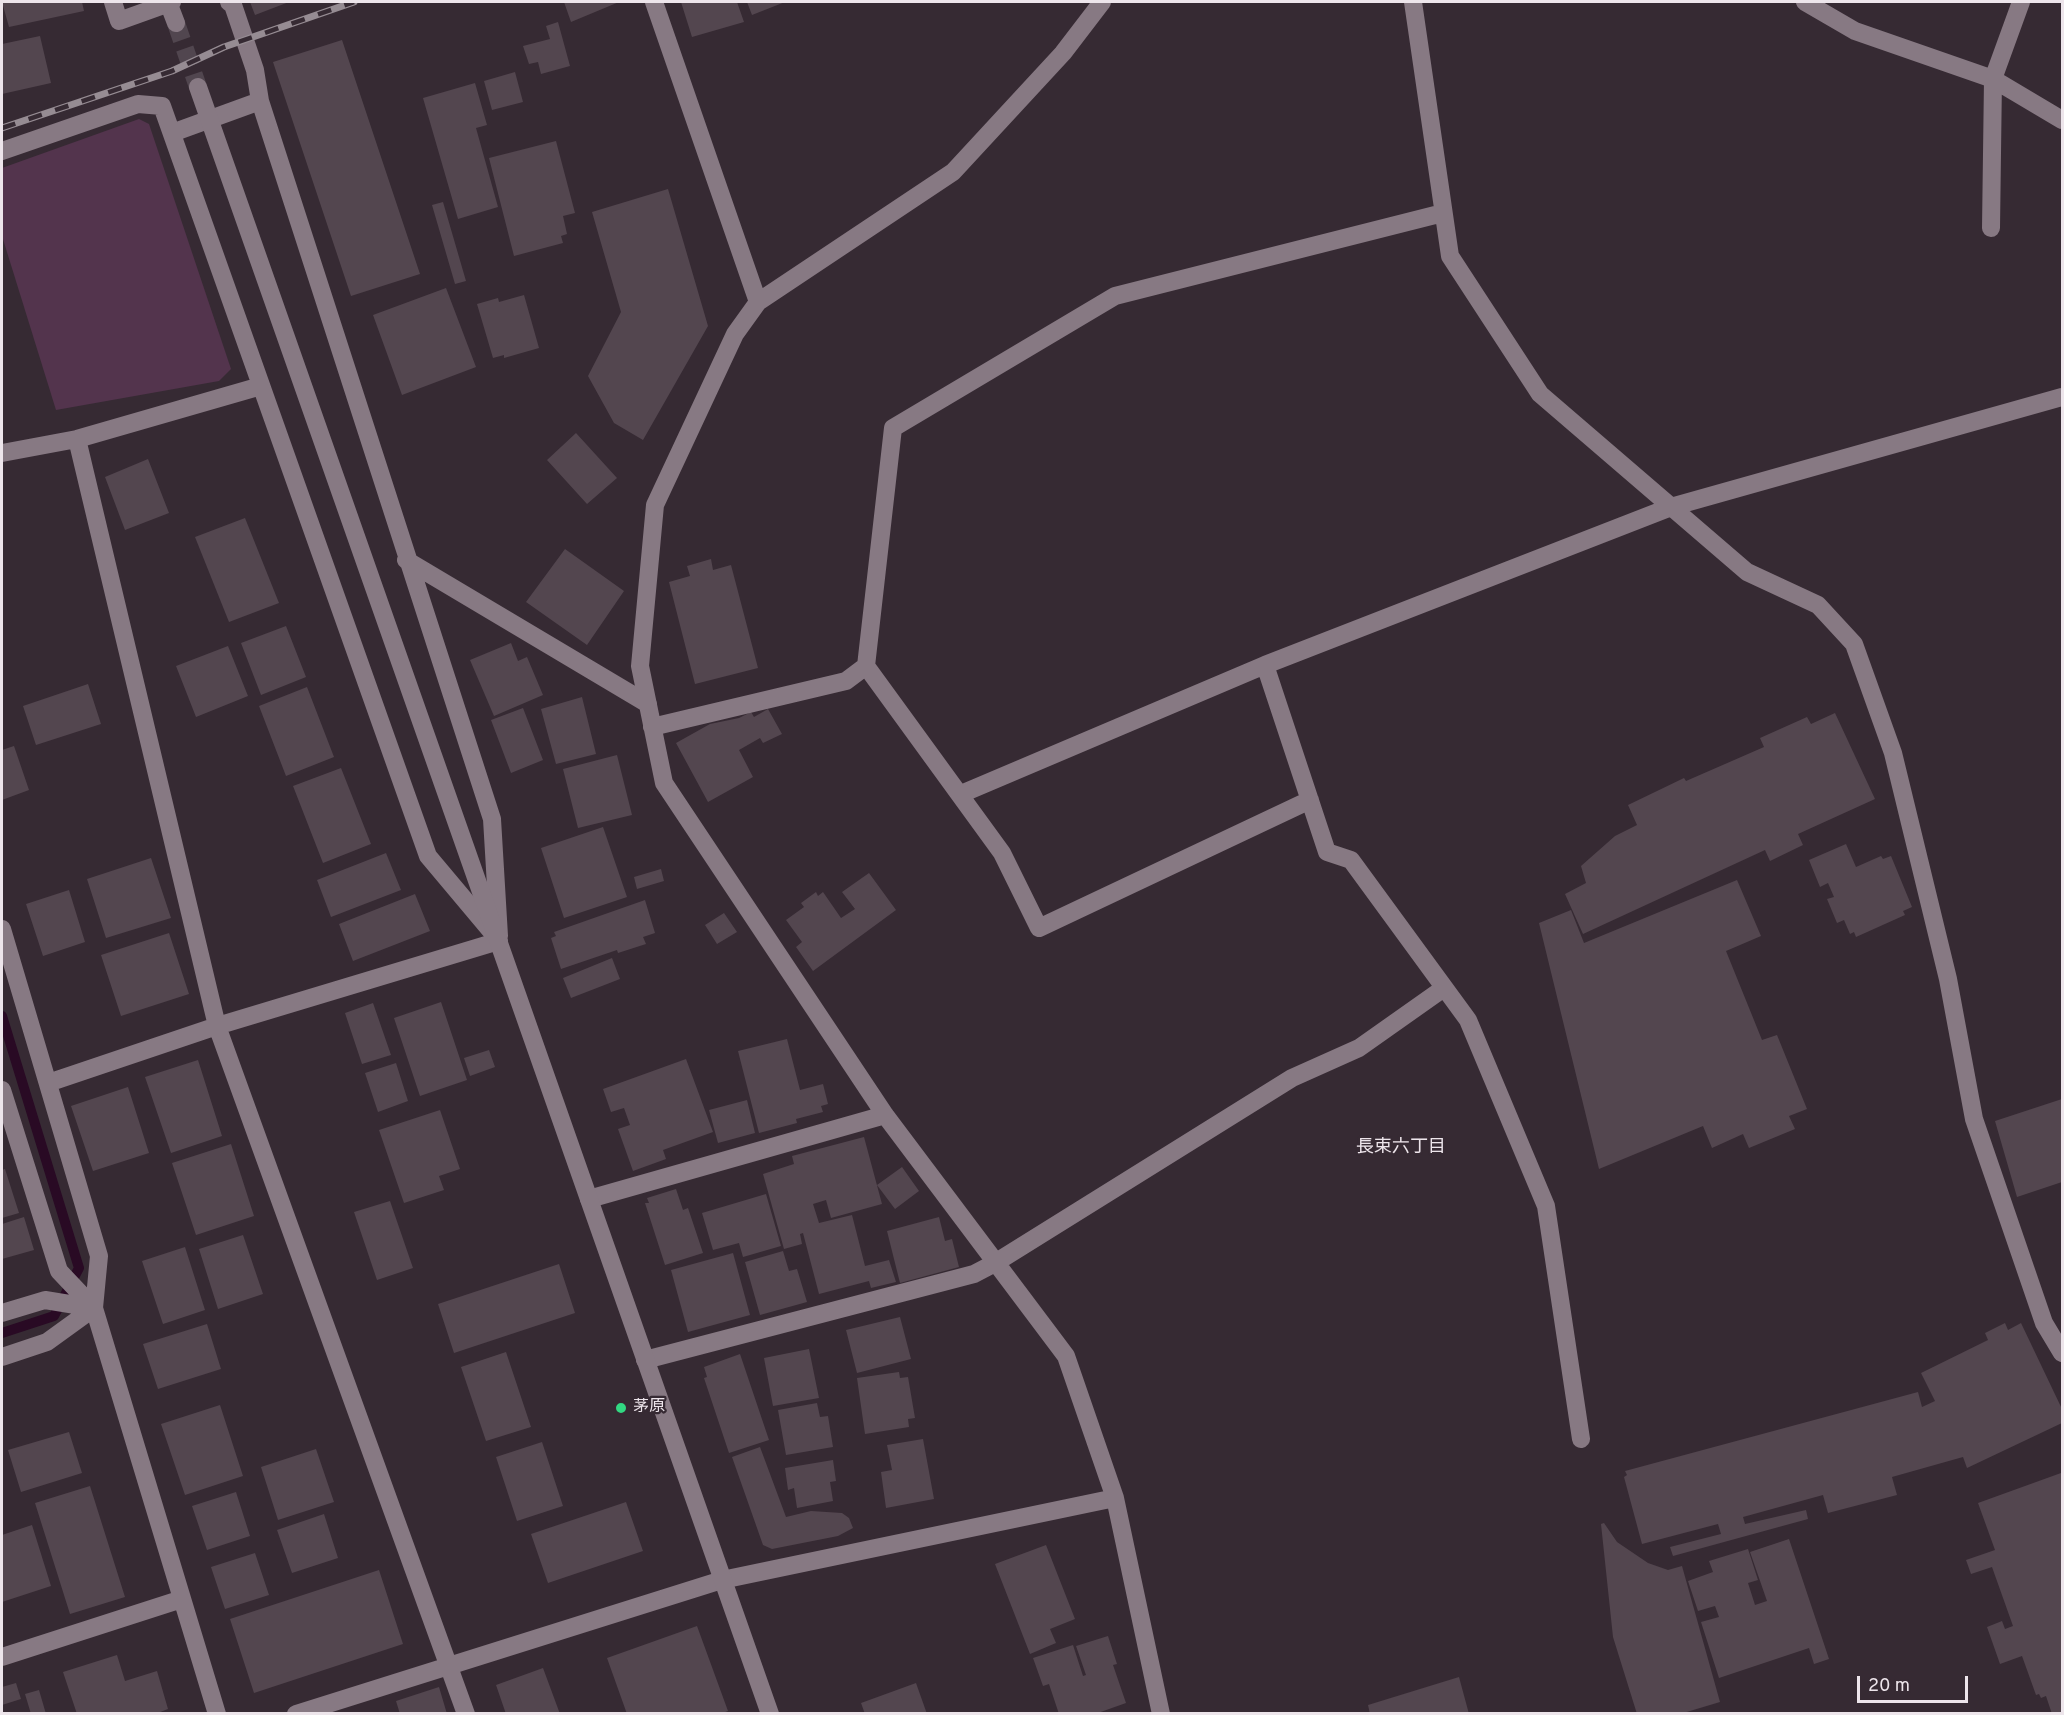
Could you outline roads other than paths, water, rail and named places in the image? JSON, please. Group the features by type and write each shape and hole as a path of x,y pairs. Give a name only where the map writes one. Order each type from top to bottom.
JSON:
{"street":[{"path":"113,2 119,21 170,2 176,23"},
{"path":"229,2 233,5 255,70 260,101 406,560 492,819 499,941"},
{"path":"654,2 758,302"},
{"path":"1102,2 1063,54 953,172 758,302 735,334 655,505 640,666 664,783 885,1115 1066,1356 1114,1498 1161,1713"},
{"path":"1413,2 1450,256 1540,394 1747,572 1818,605 1854,644 1893,753 1948,979 1974,1119 2044,1323 2062,1353"},
{"path":"1805,2 1855,31 1993,79 2062,120"},
{"path":"1991,228 1993,79 2021,2"},
{"path":"198,87 770,1713"},
{"path":"179,130 260,101"},
{"path":"2,151 138,104 162,106 179,130 428,856 499,941"},
{"path":"1310,800 1039,928 1002,853 867,666 893,428 1115,296 1443,213"},
{"path":"2,453 77,440 254,388"},
{"path":"961,794 1265,664 1671,507 2062,397"},
{"path":"77,440 218,1026 466,1713"},
{"path":"406,560 648,704"},
{"path":"1265,664 1326,852 1351,860 1468,1020 1546,1206 1581,1439"},
{"path":"652,727 846,681 867,666"},
{"path":"2,929 99,1256 94,1308 217,1713"},
{"path":"48,1083 218,1026 499,941"},
{"path":"645,1360 974,1274 1292,1078 1359,1048 1444,988"},
{"path":"2,1090 59,1271 94,1308"},
{"path":"589,1199 885,1115"},
{"path":"2,1313 45,1300 94,1308"},
{"path":"2,1357 47,1342 94,1308"},
{"path":"296,1713 722,1580 1114,1498"},
{"path":"2,1657 182,1599"}],"waterway":[{"path":"2,1016 79,1268 54,1316 2,1333"}],"tunnel":[{"path":"176,23 198,87"}],"railway":[{"path":"2,128 172,71 224,47 354,2"}],"place":[{"name":"茅原","path":"621,1408"}],"district":[{"name":"長束六丁目","path":"1401,1148"}]}
